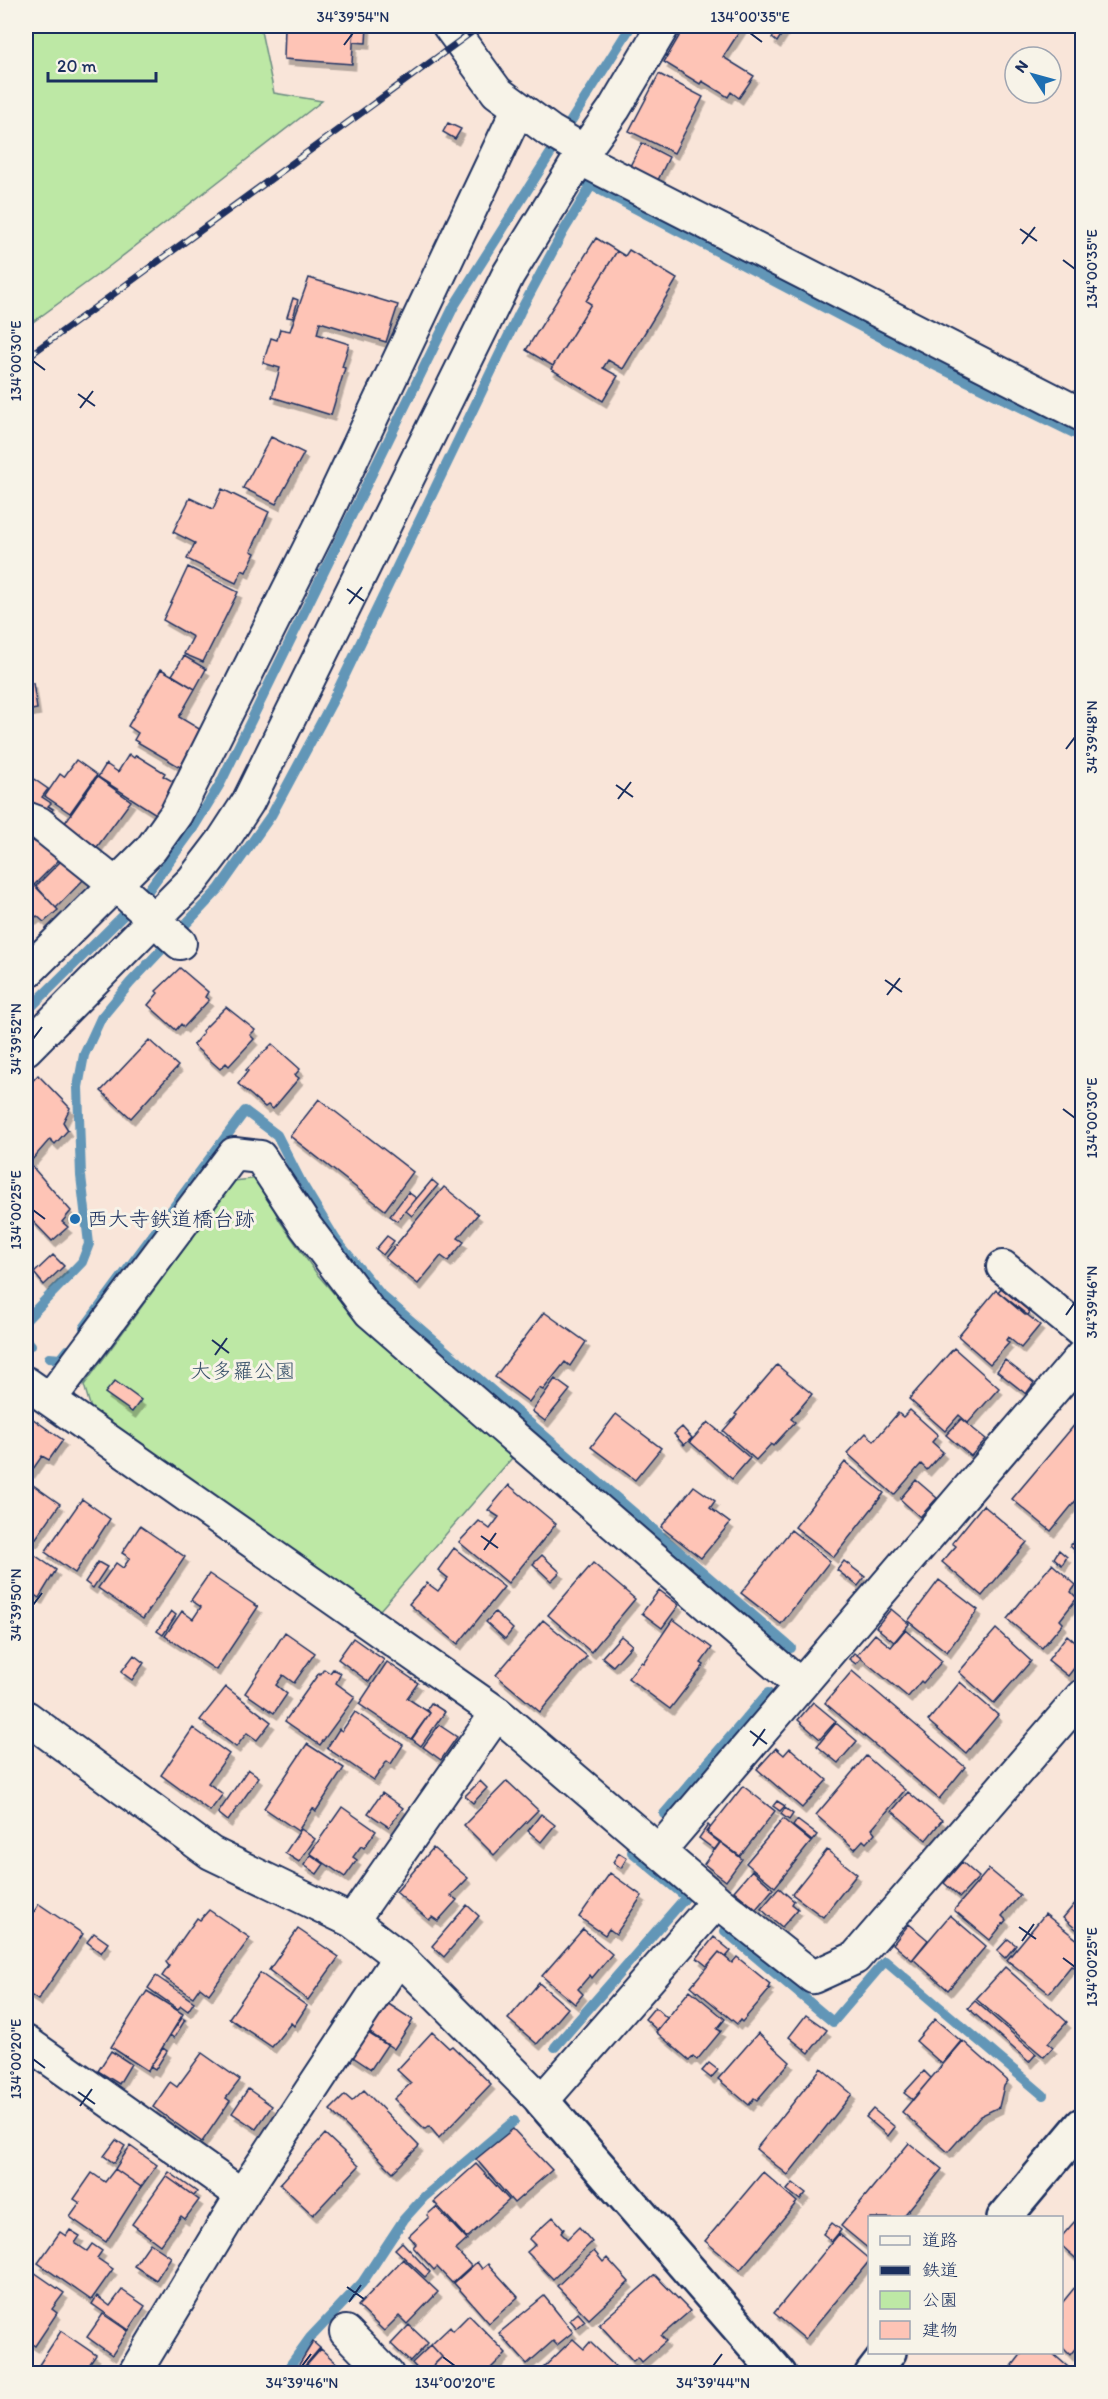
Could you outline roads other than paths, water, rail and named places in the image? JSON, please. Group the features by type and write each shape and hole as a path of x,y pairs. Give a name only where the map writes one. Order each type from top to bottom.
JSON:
{"street":[{"path":"448,26 497,92 571,146 1083,415"},
{"path":"26,973 147,914 193,880 222,842 248,802 571,146 614,109 663,26"},
{"path":"26,1049 147,914 151,849 176,814 319,530 518,109"},
{"path":"26,818 39,823 147,914"},
{"path":"800,1685 370,1312 306,1227 260,1157 234,1154 38,1391 497,1713 717,1901 813,1977 855,1958 1083,1696"},
{"path":"1003,1267 1083,1332"},
{"path":"659,1851 1083,1356"},
{"path":"352,1921 497,1713"},
{"path":"26,1717 211,1853 352,1921 399,1957 542,2101 778,2373"},
{"path":"542,2101 717,1901"},
{"path":"134,2373 242,2195 399,1957"},
{"path":"26,2042 242,2195"},
{"path":"1005,2216 1083,2125"},
{"path":"345,2332 387,2373"},
{"path":"872,2373 887,2354"}],"waterway":[{"path":"26,1012 147,892 192,830 220,784 454,306 631,26"},
{"path":"587,183 932,364 1082,437"},
{"path":"26,1320 82,1262 89,1244 81,1176 78,1087 84,1055 101,1018 130,983 219,889 272,814 331,704 520,312 563,232 591,186"},
{"path":"84,1328 245,1111 277,1135 301,1182 336,1240 381,1295 791,1648"},
{"path":"26,1340 31,1345"},
{"path":"49,1358 61,1359 68,1350"},
{"path":"664,1814 768,1693"},
{"path":"555,2047 686,1897 632,1852 636,1848"},
{"path":"725,1931 833,2022 885,1961 1043,2095"},
{"path":"284,2374 310,2338 362,2283 404,2219 424,2197 514,2121"}],"railway":[{"path":"26,358 480,26"}],"place":[{"name":"西大寺鉄道橋台跡","path":"75,1219"}],"park label":[{"name":"大多羅公園","path":"243,1371"}]}
